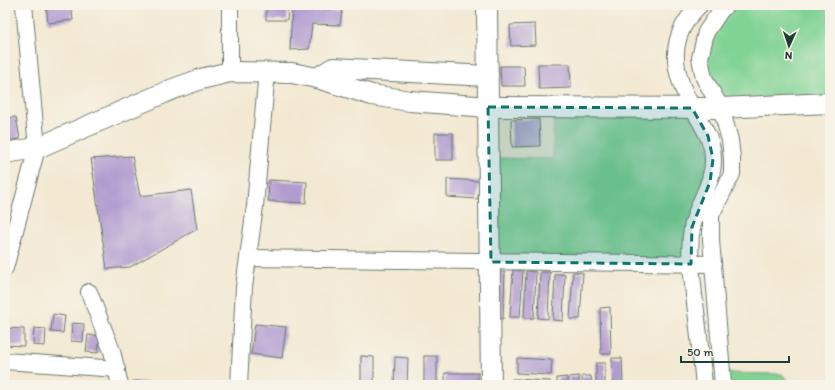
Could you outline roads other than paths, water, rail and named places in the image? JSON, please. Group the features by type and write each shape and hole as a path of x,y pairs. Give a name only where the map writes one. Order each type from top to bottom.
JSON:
{"street":[{"path":"5,268 38,148 24,5"},
{"path":"230,5 230,72"},
{"path":"487,5 491,262 491,385"},
{"path":"700,5 690,14 678,34 677,54 678,77 692,108 708,136 713,159 710,182 702,195 692,227 690,252 704,385"},
{"path":"723,385 713,264 712,215 732,174 730,140 722,108 704,78 700,58 706,32 726,5"},
{"path":"318,78 333,68 488,76"},
{"path":"5,153 38,148 173,89 201,79 230,72 267,71 292,73 318,78 380,97 451,105 488,107 722,108 830,102"},
{"path":"238,385 248,258 255,206 267,71"},
{"path":"248,258 713,264"},
{"path":"89,292 112,351 120,385"},
{"path":"5,361 117,369"}]}
